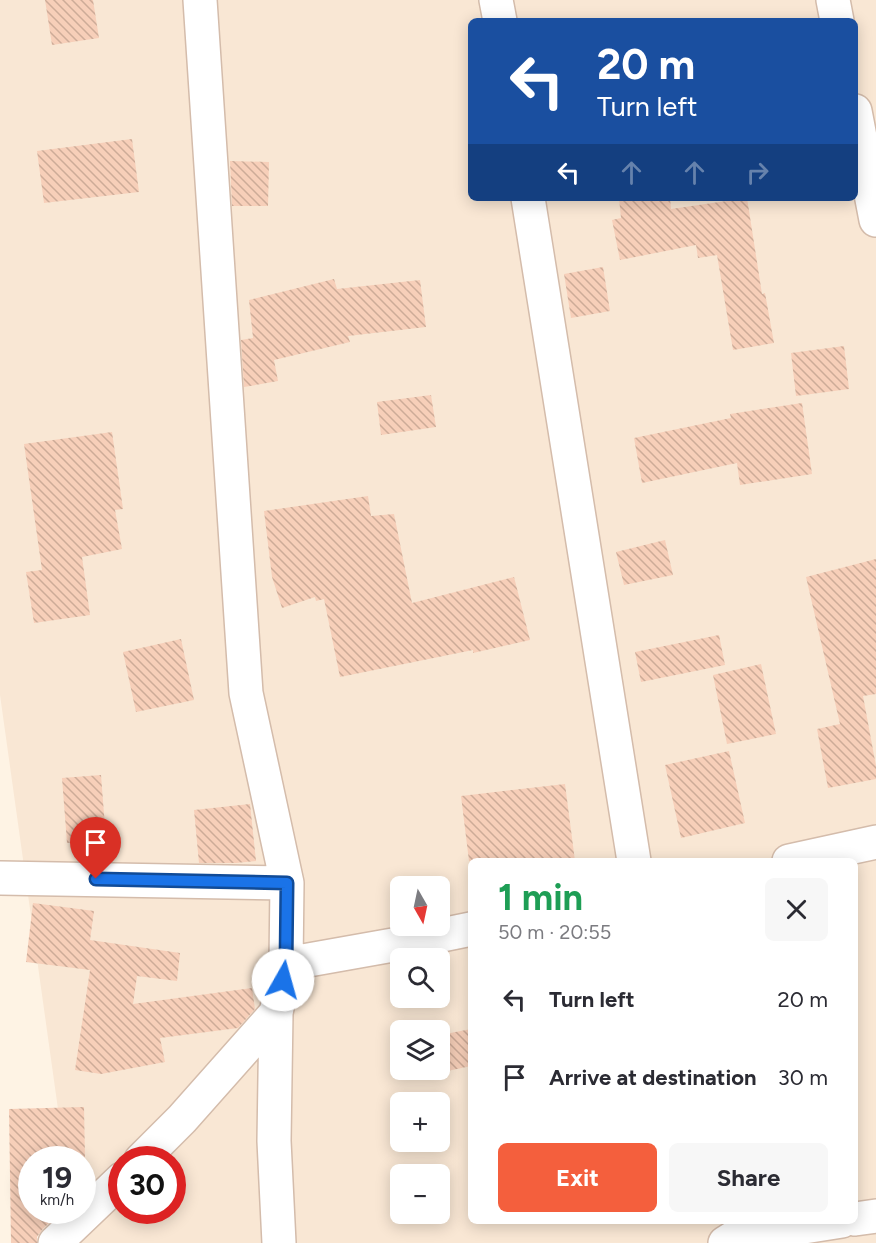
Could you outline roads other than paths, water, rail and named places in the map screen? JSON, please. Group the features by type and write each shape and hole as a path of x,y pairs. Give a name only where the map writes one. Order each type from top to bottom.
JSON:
{"street":[{"path":"200,0 246,693 287,883 286,964 276,1013 274,1141 279,1243"},
{"path":"496,0 499,18"},
{"path":"833,0 836,18"},
{"path":"858,127 876,220"},
{"path":"528,201 634,858"},
{"path":"803,858 876,842"},
{"path":"0,878 287,883"},
{"path":"286,964 468,930"},
{"path":"155,1146 182,1119 276,1013"},
{"path":"55,1243 108,1192"},
{"path":"858,1219 876,1216"},
{"path":"725,1243 733,1238 823,1224"}]}
